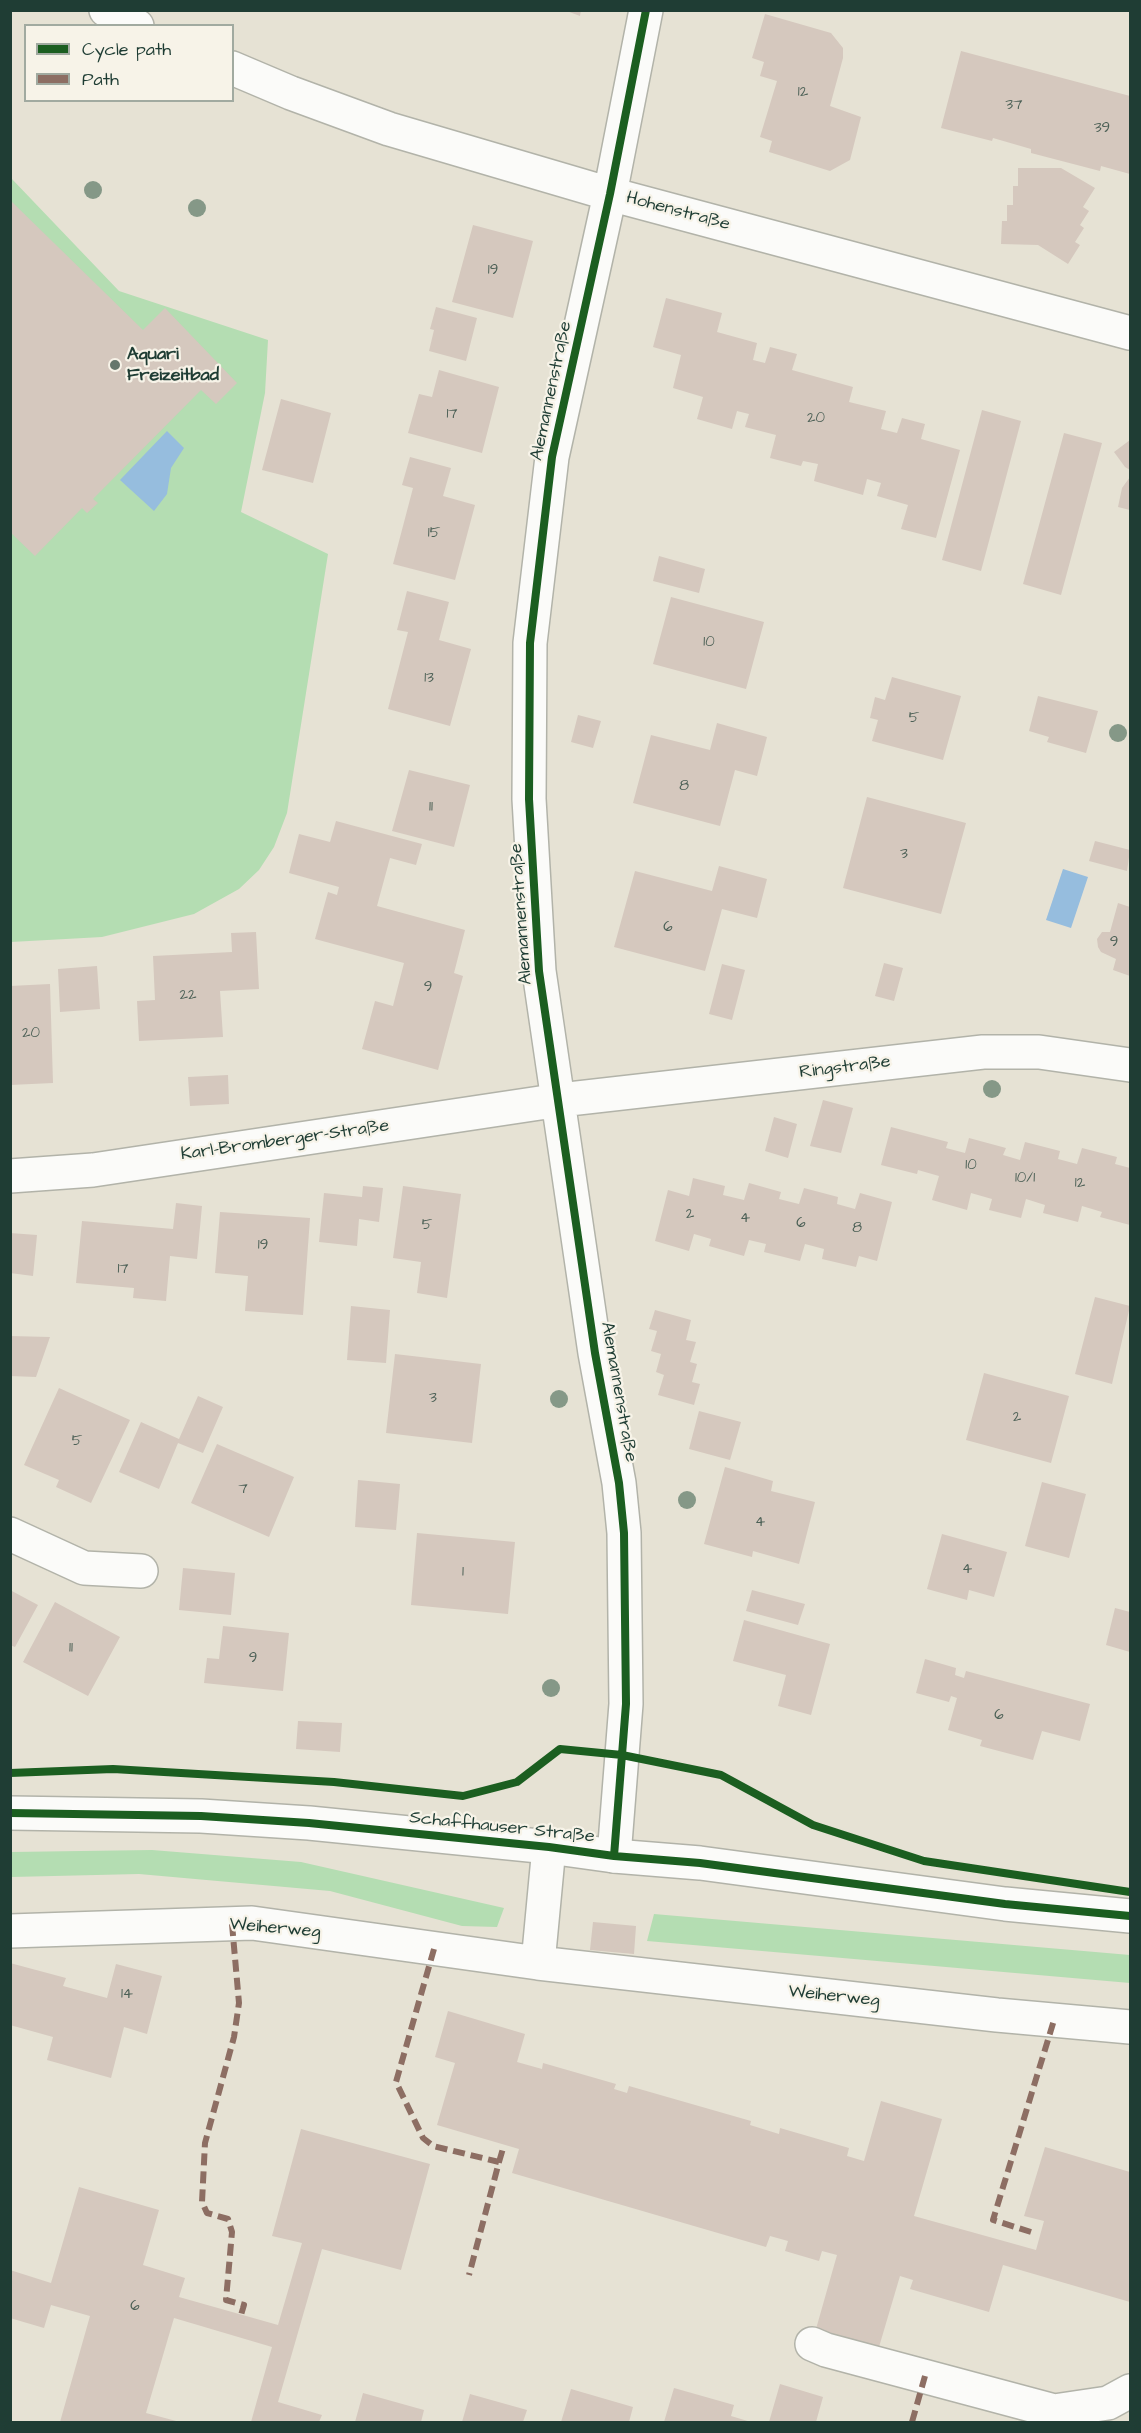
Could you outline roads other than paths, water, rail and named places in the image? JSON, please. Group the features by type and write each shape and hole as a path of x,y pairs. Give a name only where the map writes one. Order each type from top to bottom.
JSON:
{"street":[{"path":"106,10 133,24"},
{"name":"Alemannenstraße","path":"614,1856 626,1704 624,1533 619,1483 595,1353 540,971 528,799 530,643 552,457 610,194 646,10"},
{"name":"Hohenstraße","path":"234,69 388,129 610,194 1131,333"},
{"name":"Ringstraße","path":"560,1100 983,1052 1039,1052 1131,1065"},
{"name":"Karl-Bromberger-Straße","path":"10,1176 93,1170 560,1100"},
{"path":"10,1534 84,1568 141,1571"},
{"name":"Schaffhauser Straße","path":"10,1813 201,1816 309,1823 700,1863 1005,1904 1131,1916"},
{"path":"538,1963 549,1847"},
{"name":"Weiherweg","path":"10,1931 252,1923 538,1963 962,2011 1131,2027"},
{"path":"812,2344 826,2350 1054,2411 1108,2403 1131,2391"}],"water":[{"path":"167,431 184,448 171,468 167,494 154,511 120,480"},
{"path":"1063,869 1088,877 1071,928 1046,920"}],"place":[{"name":"Aquari Freizeitbad","path":"115,365"}]}
